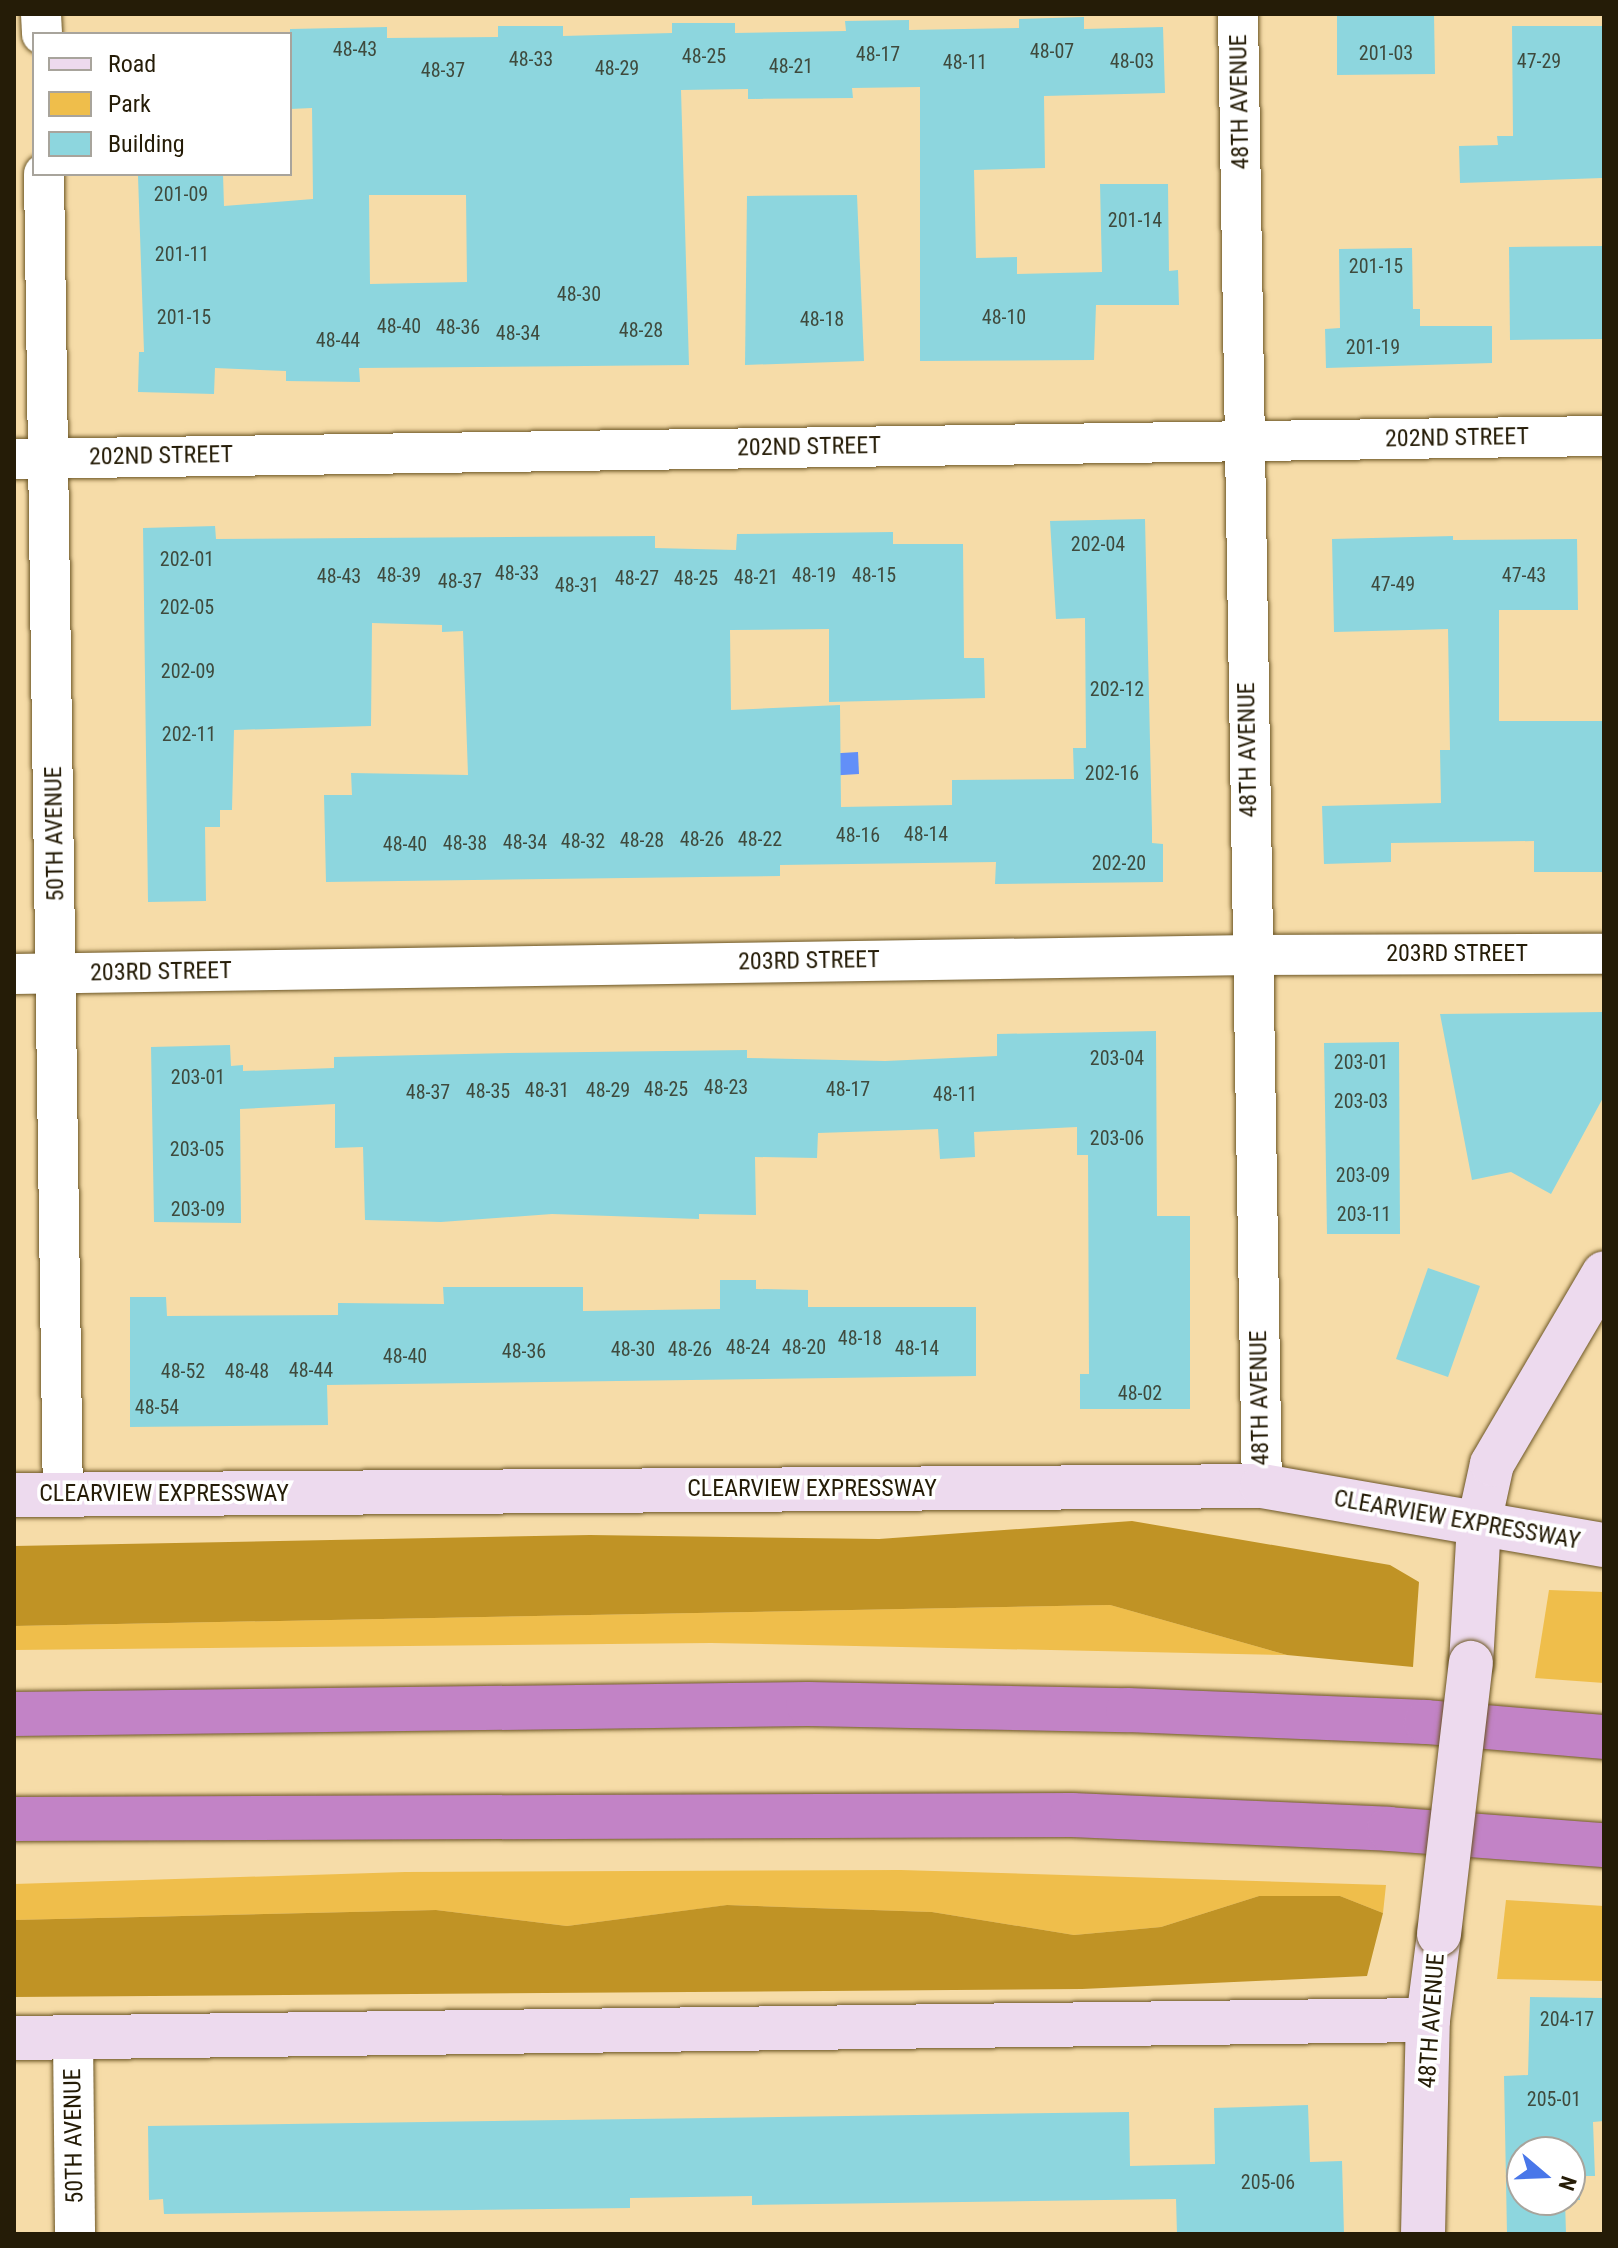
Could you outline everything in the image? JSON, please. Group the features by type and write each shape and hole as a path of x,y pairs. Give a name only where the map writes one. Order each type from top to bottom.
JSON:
{"highway":[{"path":"14,1714 824,1704 1206,1713 1604,1737"},
{"path":"14,1819 1072,1815 1389,1829 1604,1845"}],"street":[{"name":"48TH AVENUE","path":"1238,14 1262,1486"},
{"name":"50TH AVENUE","path":"44,176 32,458 57,974 63,1494"},
{"name":"202ND STREET","path":"32,458 1604,436"},
{"name":"203RD STREET","path":"14,974 1251,955 1604,954"},
{"name":"48TH AVENUE","path":"1423,2234 1428,2020 1471,1663 1479,1523 1492,1464 1604,1273"},
{"name":"CLEARVIEW EXPRESSWAY","path":"14,1495 1262,1486 1604,1545"},
{"path":"14,2038 1428,2020"},
{"name":"50TH AVENUE","path":"73,2037 75,2234"}],"green space":[{"path":"1549,1590 1604,1592 1604,1683 1535,1678"},
{"path":"1110,1605 1287,1655 711,1643 14,1650 14,1626"},
{"path":"901,1870 1386,1885 1383,1913 1340,1896 1259,1896 1161,1927 1074,1935 932,1912 728,1905 567,1926 436,1910 14,1920 14,1884 405,1872"},
{"path":"1506,1900 1604,1906 1604,1981 1497,1979"}],"shaded area":[{"path":"1132,1521 1390,1565 1419,1582 1413,1667 1287,1655 1110,1605 14,1626 14,1546 590,1535 879,1539"},
{"path":"1259,1896 1340,1896 1383,1913 1367,1976 1082,1989 14,1997 14,1920 436,1910 567,1926 727,1905 932,1912 1074,1935 1161,1927"}],"water":[{"path":"858,752 859,774 810,777 808,755"}],"building":[{"path":"1337,14 1434,14 1435,74 1337,75"},
{"path":"1084,17 1084,29 1163,27 1165,93 1044,96 1045,168 974,170 976,258 1017,257 1017,274 1102,272 1100,184 1168,184 1169,271 1178,270 1179,305 1096,305 1094,360 920,361 920,87 852,88 853,98 748,99 748,89 681,90 689,365 359,368 360,382 286,381 286,371 215,368 214,394 138,392 139,352 144,352 138,176 223,176 224,206 313,199 312,108 292,109 290,29 387,27 387,38 498,37 498,26 563,26 563,36 672,33 672,23 735,23 735,33 846,31 845,21 909,20 909,30 1019,28 1019,19","holes":["369,195 466,195 467,282 370,284"]},
{"path":"1512,26 1604,26 1602,178 1460,183 1459,146 1498,145 1497,136 1513,136"},
{"path":"857,195 864,361 745,365 747,196"},
{"path":"1604,246 1604,339 1510,340 1509,247"},
{"path":"1412,248 1413,309 1420,309 1420,326 1492,326 1492,363 1326,368 1325,329 1340,328 1339,249"},
{"path":"1145,519 1152,843 1163,844 1163,882 995,884 996,862 780,865 780,876 326,882 324,795 352,795 351,773 468,775 463,631 442,632 442,625 372,623 371,726 234,730 232,810 220,810 220,827 205,827 206,901 148,902 143,528 215,526 216,539 655,536 655,548 736,550 737,534 893,532 893,544 963,544 964,658 984,658 985,698 829,702 829,629 730,630 731,710 840,705 841,807 952,805 952,780 1074,779 1073,748 1086,748 1085,618 1056,619 1050,521"},
{"path":"1453,536 1453,540 1577,539 1578,610 1499,610 1499,721 1604,721 1604,872 1534,872 1534,841 1391,843 1391,862 1324,864 1322,806 1441,803 1440,750 1450,750 1448,629 1334,632 1332,539"},
{"path":"1604,1012 1604,1096 1551,1194 1511,1172 1472,1180 1440,1014"},
{"path":"1156,1031 1157,1216 1190,1216 1190,1409 1080,1409 1080,1374 1089,1374 1088,1155 1077,1155 1077,1127 974,1132 975,1157 940,1159 938,1129 818,1133 817,1158 755,1157 756,1215 699,1214 699,1219 552,1214 441,1222 365,1220 363,1147 335,1148 335,1104 240,1109 241,1223 154,1222 151,1047 230,1045 231,1066 243,1065 243,1071 334,1068 334,1057 509,1053 747,1050 747,1058 885,1061 997,1056 997,1034"},
{"path":"1399,1042 1400,1234 1327,1234 1324,1043"},
{"path":"1428,1268 1480,1286 1448,1377 1396,1359"},
{"path":"720,1280 756,1280 756,1289 808,1290 808,1307 976,1307 976,1376 327,1385 328,1425 130,1427 130,1297 166,1297 167,1316 338,1315 338,1303 444,1304 443,1287 583,1287 583,1311 720,1309"},
{"path":"1530,1997 1604,1998 1604,2121 1593,2122 1595,2176 1586,2176 1586,2136 1506,2136 1506,2181 1504,2076 1528,2075"},
{"path":"1308,2105 1310,2162 1342,2161 1344,2234 1177,2234 1176,2199 752,2205 752,2196 630,2198 630,2208 164,2214 163,2199 149,2200 148,2126 1129,2112 1130,2166 1215,2164 1214,2108"},
{"path":"1507,2216 1565,2216 1566,2234 1507,2234"}]}
